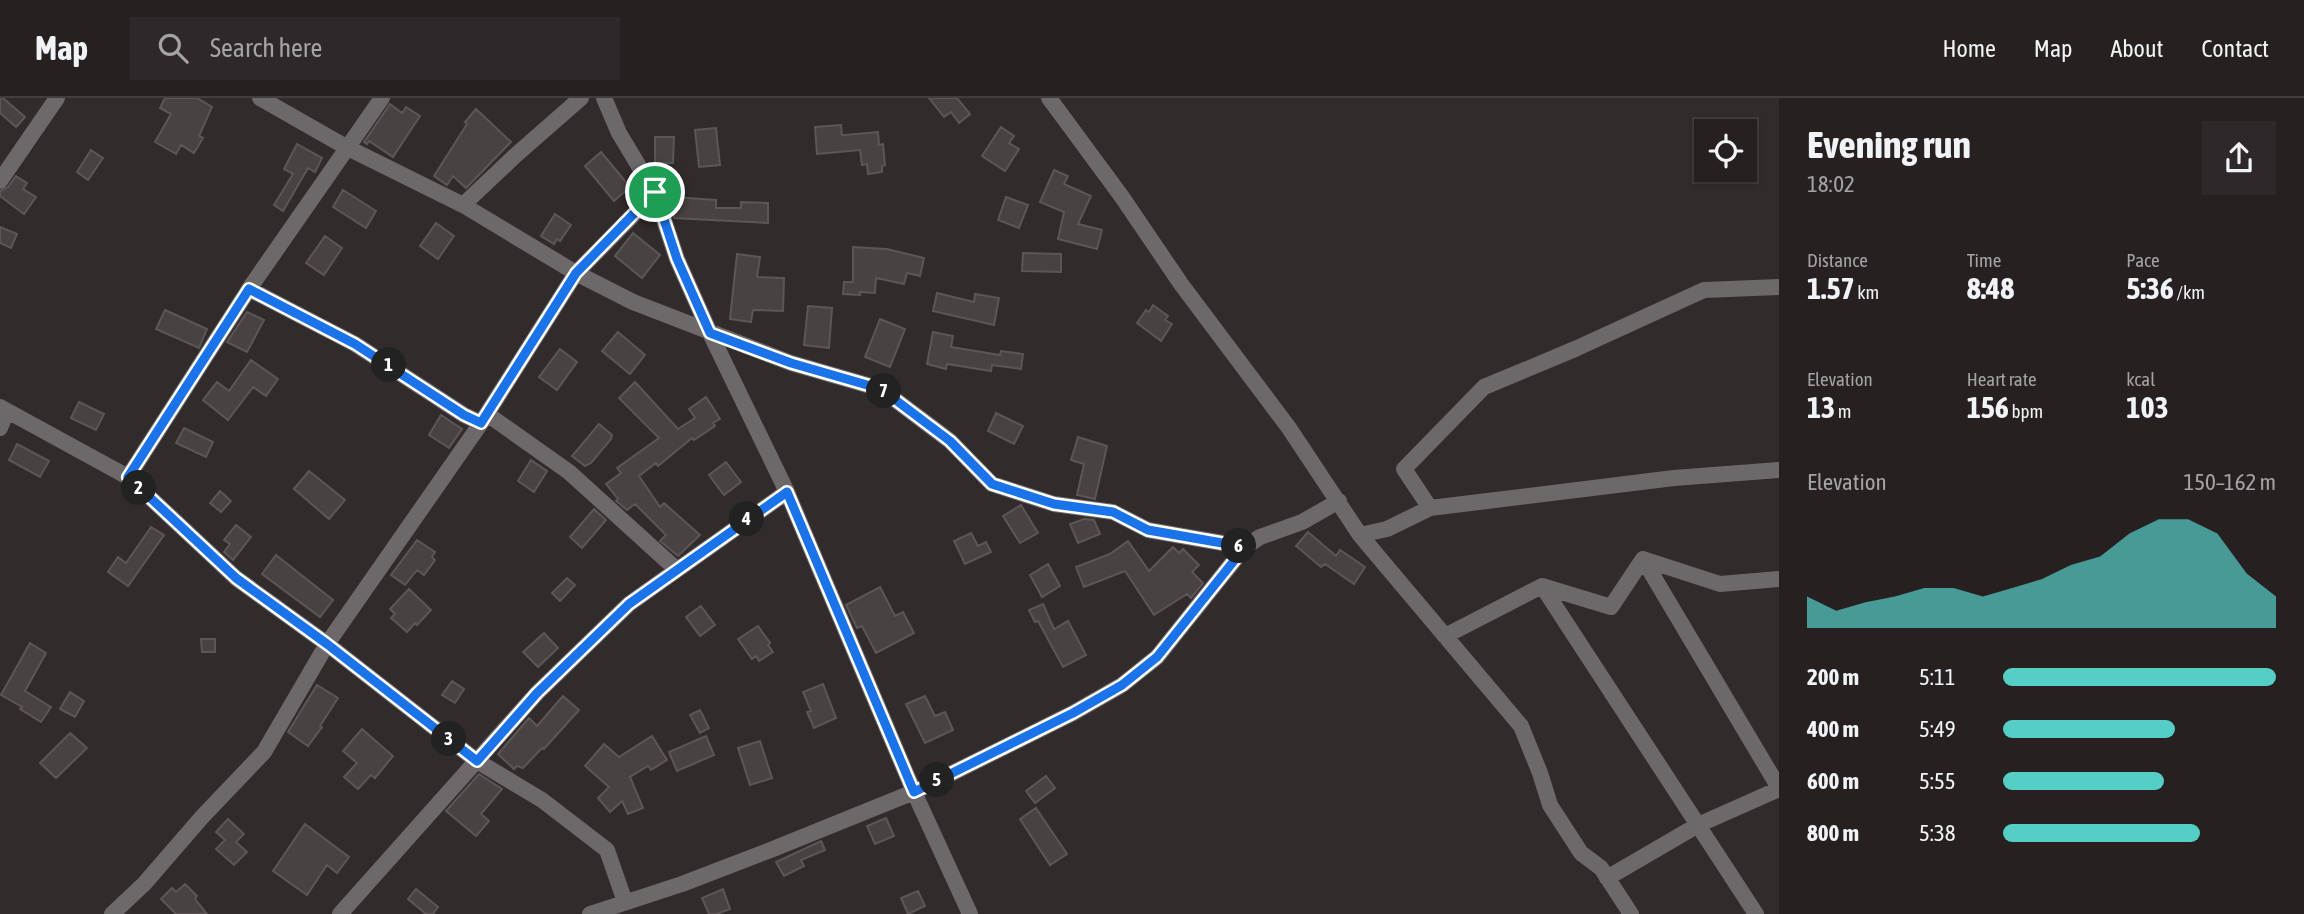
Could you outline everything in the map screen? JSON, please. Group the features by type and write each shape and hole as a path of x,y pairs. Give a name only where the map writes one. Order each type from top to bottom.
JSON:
{"street":[{"path":"0,181 57,98"},
{"path":"260,98 346,147 463,205 576,273 633,302 791,363 881,389 950,441 992,484 1054,504 1113,512 1148,530 1245,547"},
{"path":"128,477 249,289 382,98"},
{"path":"463,205 581,98"},
{"path":"604,98 619,133 655,192 677,259 787,492 914,792 970,914"},
{"path":"1049,98 1122,197 1181,284 1289,428 1360,535 1521,726 1550,805 1581,853 1601,869 1632,914"},
{"path":"112,914 144,884 202,817 264,752 327,644 484,418 576,273 655,192"},
{"path":"1430,508 1404,469 1484,387 1704,290 1779,287"},
{"path":"249,289 355,344 464,415 484,418 569,472 676,569"},
{"path":"0,428 4,409 128,477 236,578 327,644 477,761 542,800 607,850 625,902"},
{"path":"1360,535 1387,529 1430,508 1674,478 1779,470"},
{"path":"340,914 537,693 629,604 787,492"},
{"path":"590,914 682,884 914,792 1073,713 1122,685 1157,657 1245,547 1259,537 1302,523 1339,501"},
{"path":"1445,636 1542,586 1611,607 1643,559"},
{"path":"1607,878 1698,825 1779,788 1643,559"},
{"path":"1643,559 1720,584 1779,579"},
{"path":"1542,586 1756,914"}],"building":[{"path":"0,98 25,117 16,127 0,113"},
{"path":"165,98 197,98 212,107 199,136 203,138 194,153 181,145 176,154 155,142 171,114 160,108"},
{"path":"929,98 957,98 970,114 959,123 951,112 944,117"},
{"path":"390,104 402,113 406,107 420,116 393,157 369,141 367,144 364,142"},
{"path":"476,109 511,142 466,188 453,176 447,185 434,176 467,124 465,122"},
{"path":"841,125 842,135 878,132 879,145 883,144 885,165 882,166 882,172 868,174 867,164 862,165 860,150 817,154 815,127"},
{"path":"1001,127 1014,136 1009,143 1019,149 1005,171 982,156"},
{"path":"716,128 720,165 699,167 695,130"},
{"path":"655,137 674,137 673,163 655,163"},
{"path":"297,144 322,158 315,172 308,168 283,211 274,205 293,174 284,169"},
{"path":"91,150 103,158 88,180 77,172"},
{"path":"601,152 630,187 614,201 585,166"},
{"path":"1054,170 1068,176 1064,184 1091,196 1078,224 1102,230 1097,249 1058,239 1064,212 1040,202"},
{"path":"16,176 27,183 23,189 36,197 24,214 0,196 0,191 8,187"},
{"path":"343,190 376,211 366,228 333,207"},
{"path":"673,197 716,200 716,208 741,208 741,202 768,203 768,223 674,218"},
{"path":"1006,197 1028,205 1019,228 998,220"},
{"path":"555,214 571,225 560,241 557,239 554,244 541,236"},
{"path":"436,223 454,236 438,259 420,246"},
{"path":"0,227 17,234 11,248 0,243"},
{"path":"633,233 660,255 642,278 615,256"},
{"path":"325,236 342,248 324,275 306,263"},
{"path":"853,247 887,249 924,258 920,276 907,273 904,284 876,278 875,293 843,294 844,282 853,282"},
{"path":"1023,253 1061,254 1061,272 1022,271"},
{"path":"737,254 760,257 757,277 784,278 783,311 753,310 751,322 730,319"},
{"path":"937,293 974,302 975,294 999,298 994,325 933,311"},
{"path":"1153,305 1168,316 1165,320 1172,324 1161,341 1137,323"},
{"path":"808,306 832,308 829,348 804,345"},
{"path":"165,310 207,329 199,348 156,329"},
{"path":"247,312 264,320 247,352 227,342"},
{"path":"880,319 905,329 890,367 865,357"},
{"path":"618,332 645,355 630,374 602,351"},
{"path":"933,332 953,336 951,347 1000,355 1001,351 1023,354 1021,369 992,365 991,371 947,364 946,369 927,364"},
{"path":"560,349 577,362 557,390 539,377"},
{"path":"251,360 278,379 266,396 253,387 228,420 203,400 217,382 229,391"},
{"path":"635,382 678,429 695,418 689,409 706,397 720,419 713,423 715,426 694,440 692,438 658,466 656,463 639,476 660,507 664,503 700,535 678,556 660,541 666,535 635,504 627,510 616,501 618,499 606,484 621,473 617,468 659,438 619,398"},
{"path":"79,402 104,414 96,430 71,418"},
{"path":"996,413 1023,426 1014,444 988,431"},
{"path":"441,415 462,429 449,448 429,435"},
{"path":"599,424 612,435 611,439 591,463 585,466 572,456"},
{"path":"184,428 213,442 206,457 176,443"},
{"path":"1078,437 1107,446 1095,499 1077,495 1084,464 1071,460"},
{"path":"17,444 49,461 40,477 9,460"},
{"path":"531,460 547,471 534,492 518,481"},
{"path":"726,462 741,482 724,495 709,475"},
{"path":"309,471 345,500 329,519 294,489"},
{"path":"220,491 231,501 221,512 210,503"},
{"path":"1021,505 1038,533 1020,543 1003,516"},
{"path":"594,509 606,520 582,548 570,537"},
{"path":"1084,519 1094,520 1100,534 1078,543 1070,524"},
{"path":"236,525 251,537 233,560 224,552 230,544 224,540"},
{"path":"151,527 164,535 128,586 108,572 118,557 126,563"},
{"path":"1308,532 1336,556 1340,550 1365,567 1354,584 1325,564 1321,567 1296,546"},
{"path":"971,533 978,546 986,542 991,552 965,564 954,541"},
{"path":"417,540 435,552 432,557 435,560 424,575 417,570 405,585 391,575"},
{"path":"1128,541 1149,571 1173,547 1179,553 1183,549 1199,565 1192,572 1203,583 1191,598 1187,594 1154,615 1125,571 1084,587 1076,567 1110,554"},
{"path":"276,555 333,600 320,617 262,574"},
{"path":"1048,564 1060,586 1042,597 1030,575"},
{"path":"567,578 575,585 560,601 552,593"},
{"path":"880,587 895,616 903,612 914,633 876,653 862,626 857,628 846,605"},
{"path":"409,589 431,610 407,632 391,618 395,614 390,609"},
{"path":"1043,604 1054,629 1068,621 1086,655 1063,667 1029,610"},
{"path":"701,606 715,625 700,636 686,617"},
{"path":"758,626 773,652 759,661 756,656 752,659 738,639"},
{"path":"544,633 558,648 538,667 523,652"},
{"path":"201,639 215,639 215,652 202,652"},
{"path":"30,643 46,653 25,691 51,707 41,722 1,695"},
{"path":"452,681 464,689 455,703 442,695"},
{"path":"823,684 836,718 814,728 803,692"},
{"path":"317,685 338,698 308,746 288,732"},
{"path":"70,692 84,701 75,717 60,709"},
{"path":"563,696 579,710 544,749 523,768 517,766 514,769 498,754 529,718 537,726"},
{"path":"925,696 935,716 945,712 953,730 925,743 906,704"},
{"path":"700,710 709,728 700,733 690,715"},
{"path":"362,729 393,756 375,778 371,775 358,789 344,777 357,763 343,751"},
{"path":"70,733 87,748 56,778 40,763"},
{"path":"652,736 667,760 651,770 648,766 630,777 643,808 628,814 622,801 610,812 598,798 609,787 585,766 604,744 619,757"},
{"path":"706,736 714,755 677,771 669,752"},
{"path":"760,741 772,778 750,785 738,748"},
{"path":"479,774 502,789 481,814 489,821 476,836 446,811"},
{"path":"1046,776 1055,788 1035,803 1026,791"},
{"path":"1036,808 1067,854 1050,865 1020,819"},
{"path":"886,818 894,836 875,844 867,826"},
{"path":"228,819 244,834 236,842 247,852 234,865 216,849 225,840 216,832"},
{"path":"305,824 349,857 337,873 327,865 307,895 273,871"},
{"path":"821,841 825,850 801,860 804,866 784,876 776,862"},
{"path":"185,884 197,896 195,899 207,914 176,914 161,899 172,888 176,892"},
{"path":"416,889 438,907 433,914 426,914 408,899"},
{"path":"723,889 730,909 709,914 702,898"},
{"path":"918,891 925,906 908,914 901,898"}],"route":[{"path":"655,192 677,259 710,333 791,363 881,389 950,441 992,484 1054,504 1113,512 1148,530 1245,547 1157,657 1122,685 1073,713 914,792 787,492 629,604 537,693 477,761 327,644 236,578 128,477 249,289 355,344 464,415 481,423 576,273 655,192"}]}
